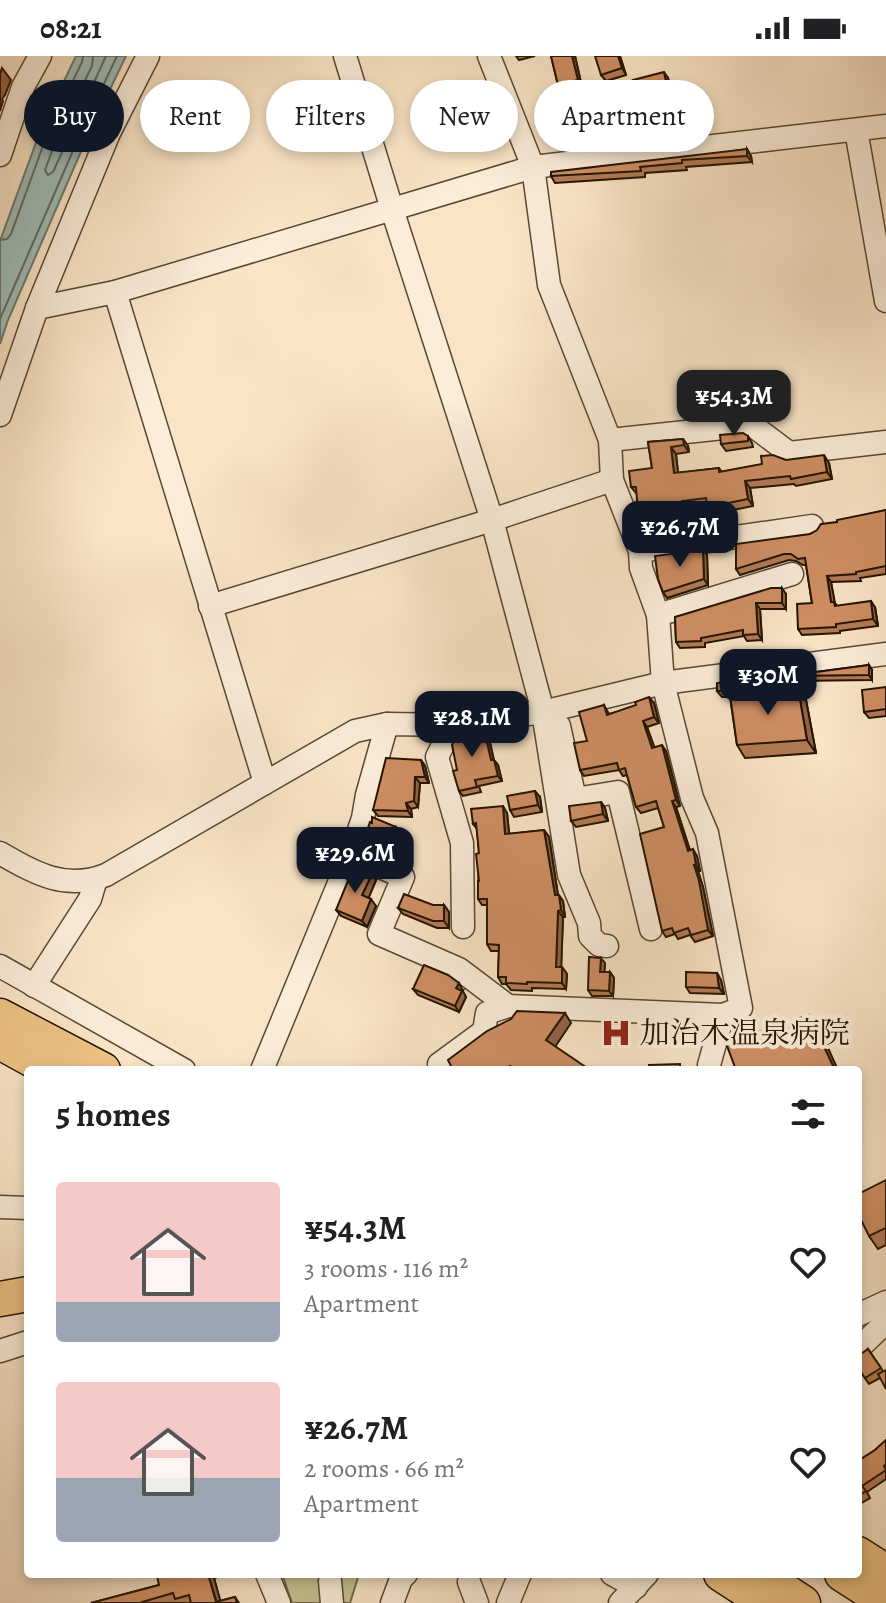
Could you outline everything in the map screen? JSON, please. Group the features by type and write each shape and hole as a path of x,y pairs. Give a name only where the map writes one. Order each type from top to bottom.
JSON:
{"highway":[{"path":"0,1016 95,1066"},
{"path":"0,1042 44,1066"},
{"path":"0,1276 24,1273"},
{"path":"0,1299 24,1295"},
{"path":"862,1537 886,1550"},
{"path":"862,1557 886,1572"},
{"path":"733,1578 778,1593"},
{"path":"848,1578 886,1602"}],"street":[{"path":"0,155 23,87 40,56"},
{"path":"0,415 37,308 109,133 148,56"},
{"path":"345,56 492,520 575,799 618,792 651,929"},
{"path":"439,1066 484,1031 487,1013 508,1006 723,1015 741,1008 707,833 692,798 663,683 658,615 641,568 640,551 612,480 610,440 549,285 533,167 489,56"},
{"path":"37,308 115,292 533,167 886,126"},
{"path":"856,130 886,301"},
{"path":"115,292 265,783"},
{"path":"610,440 752,425 789,453 886,442"},
{"path":"210,606 612,480"},
{"path":"640,551 812,526"},
{"path":"658,615 792,574"},
{"path":"0,853 27,869 64,882 96,879 355,731 387,724 453,725 549,710 663,683 886,654"},
{"path":"549,710 569,875 589,923 590,936 599,945 607,946"},
{"path":"264,1066 351,854 387,724"},
{"path":"453,725 437,757 462,843 463,927"},
{"path":"351,854 403,877 379,934 459,969 508,1006"},
{"path":"34,986 90,899 96,879"},
{"path":"0,966 177,1066"},
{"path":"709,1066 723,1015"},
{"path":"0,1207 24,1208"},
{"path":"862,1302 886,1300"},
{"path":"862,1345 886,1322"},
{"path":"0,1351 24,1343"},
{"path":"269,1578 279,1603"},
{"path":"392,1603 402,1578"},
{"path":"508,1603 518,1578"},
{"path":"620,1603 642,1580"}],"shaded area":[{"path":"283,1578 358,1578 350,1603 292,1603"}],"water":[{"path":"76,56 126,56 114,80 64,80"},
{"path":"33,152 81,152 0,344 0,241"}],"building":[{"path":"551,56 572,56 578,80 557,80"},
{"path":"595,56 618,56 622,68 601,75"},
{"path":"664,72 666,80 633,80"},
{"path":"747,149 747,156 682,160 682,163 640,167 641,171 551,176 551,172"},
{"path":"743,433 748,436 748,441 721,444 720,435"},
{"path":"683,439 684,445 671,447 674,473 719,468 719,472 762,464 761,456 773,455 786,460 824,455 827,472 791,479 790,476 745,481 748,499 723,504 725,517 709,519 706,498 682,501 684,522 644,528 638,514 636,487 631,487 629,471 652,468 648,442"},
{"path":"886,510 886,566 856,574 827,576 831,602 835,606 871,601 873,619 836,624 836,627 798,629 797,604 812,603 805,558 784,554 736,569 736,544 810,534 821,524"},
{"path":"703,550 704,579 663,592 655,556"},
{"path":"771,588 782,588 782,603 756,603 758,634 743,635 743,630 701,638 701,641 676,642 675,617"},
{"path":"869,665 869,675 786,676"},
{"path":"739,680 739,690 717,691 717,683"},
{"path":"886,687 886,709 864,712 862,690"},
{"path":"798,688 807,740 737,745 730,695"},
{"path":"649,697 654,717 643,721 652,748 662,745 676,800 672,801 688,851 693,849 708,930 691,935 688,928 674,933 672,928 662,931 640,834 664,827 656,801 636,807 625,768 619,770 617,763 580,770 574,743 587,741 579,712 604,705 607,715"},
{"path":"484,729 498,776 475,780 477,787 459,791 453,771 457,770 452,745 458,734"},
{"path":"386,758 421,760 425,777 415,777 414,801 406,803 408,811 373,810"},
{"path":"535,791 538,805 510,810 507,796"},
{"path":"601,802 603,814 571,821 569,806"},
{"path":"503,806 505,834 544,830 555,895 559,895 561,910 558,911 556,967 562,967 562,983 506,983 506,977 498,977 499,945 487,944 487,899 478,899 476,854 479,853 476,823 473,824 471,809"},
{"path":"372,817 396,827 387,850 364,840"},
{"path":"354,866 372,874 362,895 371,899 362,921 336,910"},
{"path":"404,894 433,905 444,905 444,921 433,921 398,908"},
{"path":"589,957 601,958 600,972 610,972 609,991 588,990"},
{"path":"424,965 459,983 456,988 462,991 455,1006 413,989"},
{"path":"686,972 717,973 719,988 686,987"},
{"path":"517,1011 565,1013 546,1040 584,1066 451,1066 448,1060 487,1031 511,1019"},
{"path":"809,1015 833,1066 735,1066 726,1043"},
{"path":"680,1064 680,1066 649,1066"},
{"path":"886,1180 886,1228 869,1236 862,1222 862,1192"},
{"path":"868,1349 881,1368 865,1378 862,1374 862,1353"},
{"path":"886,1370 886,1389 878,1374"},
{"path":"886,1440 886,1470 862,1486 862,1458"},
{"path":"157,1578 209,1578 216,1602 235,1597 237,1603 191,1603 189,1595 175,1599 173,1593 142,1603 91,1603 159,1585"}],"place":[{"name":"加治木温泉病院","path":"616,1033"}]}
